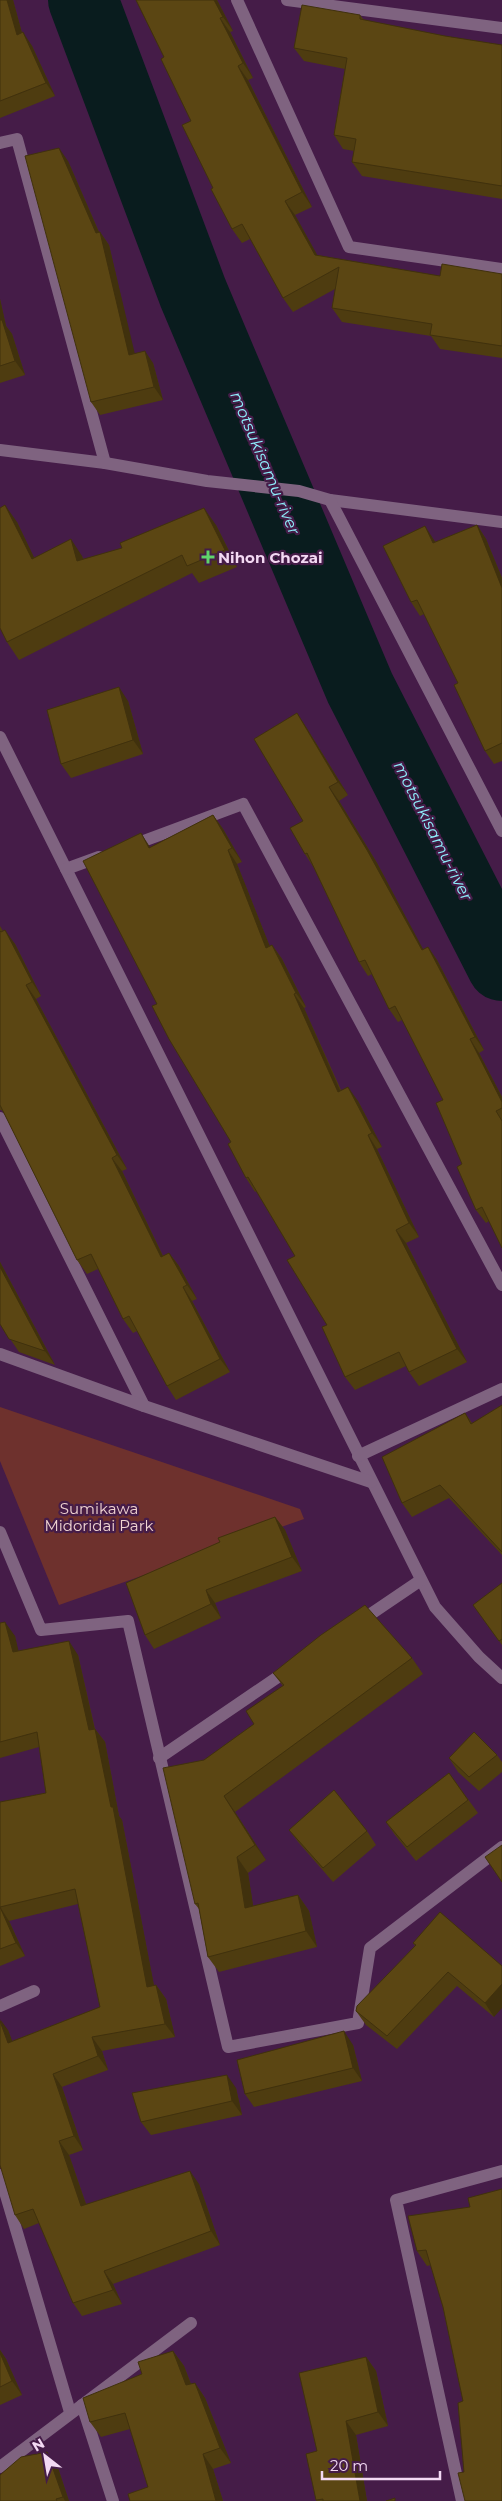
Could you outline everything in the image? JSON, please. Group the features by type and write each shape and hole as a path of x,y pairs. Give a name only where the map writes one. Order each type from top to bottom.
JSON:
{"street":[{"path":"237,0 350,247 502,269"},
{"path":"287,0 502,28"},
{"path":"0,143 18,139 106,463"},
{"path":"0,450 106,463 206,481 299,491 330,500 502,522"},
{"path":"330,500 502,832"},
{"path":"0,737 435,1607 479,1657 502,1678"},
{"path":"66,869 243,804 502,1285"},
{"path":"0,1118 144,1406"},
{"path":"0,1354 144,1406 372,1482"},
{"path":"358,1456 502,1389"},
{"path":"0,1532 41,1630 128,1621 228,2047 358,2023 370,1948 502,1847"},
{"path":"347,1630 421,1580"},
{"path":"159,1758 298,1664"},
{"path":"0,2006 34,1992"},
{"path":"462,2501 396,2200 502,2171"},
{"path":"0,2175 70,2412"},
{"path":"0,2467 70,2412 191,2323"},
{"path":"82,2405 113,2501"}],"green space":[{"name":"Sumikawa Midoridai Park","path":"0,1407 300,1509 304,1519 59,1605 0,1461"}],"building":[{"path":"0,0 7,0 17,35 23,32 46,83 0,101"},
{"path":"136,0 214,0 223,17 220,18 243,63 238,66 302,192 285,201 315,255 440,276 442,264 502,274 502,346 430,335 432,324 332,308 339,267 283,298 242,224 232,229 211,189 213,188 182,125 191,121 161,59 164,57"},
{"path":"302,5 360,15 360,19 445,36 502,45 502,186 352,162 356,139 334,135 347,58 294,48"},
{"path":"59,148 96,233 100,232 129,355 145,351 154,387 91,402 25,156"},
{"path":"0,320 2,320 15,361 0,366"},
{"path":"5,505 32,559 71,539 77,561 122,548 120,543 204,508 225,550 187,566 182,555 7,642 0,628 0,508"},
{"path":"477,525 502,588 502,743 485,751 454,685 458,683 417,600 411,602 383,546 425,526 433,543"},
{"path":"119,687 133,740 61,764 47,710"},
{"path":"297,713 338,782 329,787 367,850 422,950 428,947 475,1037 470,1039 502,1102 502,1108 496,1111 502,1121 502,1248 482,1207 476,1210 457,1167 462,1164 436,1103 443,1100 395,1006 389,1009 365,960 359,962 307,853 305,854 290,828 303,821 254,739"},
{"path":"213,815 232,848 228,850 266,948 272,945 296,993 294,994 338,1092 348,1087 372,1133 368,1135 409,1223 396,1230 457,1349 409,1372 399,1352 345,1377 322,1327 327,1325 287,1260 295,1256 248,1177 246,1178 228,1144 231,1142 169,1039 152,1006 157,1004 83,861 141,833 149,848"},
{"path":"5,930 32,982 26,985 117,1155 112,1158 161,1257 169,1253 187,1285 183,1287 220,1359 167,1386 129,1316 123,1319 91,1254 77,1260 0,1105 0,931"},
{"path":"0,1267 45,1351 9,1339 0,1324"},
{"path":"502,1405 502,1552 440,1485 402,1503 382,1457 465,1413 471,1424"},
{"path":"275,1517 292,1557 206,1590 211,1604 145,1635 126,1583 220,1542 218,1538"},
{"path":"502,1583 502,1639 499,1641 473,1605"},
{"path":"365,1605 412,1658 224,1796 255,1845 237,1857 245,1908 298,1895 306,1931 208,1957 198,1903 195,1904 163,1768 204,1760 254,1724 246,1711 284,1685 273,1673 321,1635"},
{"path":"5,1622 13,1652 69,1641 89,1730 95,1729 111,1807 113,1807 147,1987 156,1985 165,2024 92,2037 98,2056 53,2074 74,2136 59,2141 81,2206 190,2171 211,2231 104,2271 113,2290 73,2303 33,2209 15,2215 0,2165 0,2021 8,2043 100,2007 75,1889 0,1907 0,1802 46,1793 37,1732 0,1742 0,1623"},
{"path":"474,1732 497,1755 469,1777 449,1758"},
{"path":"449,1773 468,1800 407,1847 386,1822"},
{"path":"334,1790 367,1831 323,1868 289,1830"},
{"path":"502,1845 502,1882 485,1857"},
{"path":"0,1907 16,1943 0,1949"},
{"path":"440,1912 502,1966 502,1984 485,2003 448,1972 387,2036 356,2011 357,2006 416,1945 413,1943"},
{"path":"344,2031 353,2068 245,2094 237,2060"},
{"path":"227,2075 232,2101 141,2122 132,2093"},
{"path":"502,2189 502,2501 465,2501 458,2473 464,2472 458,2403 463,2401 443,2307 426,2250 417,2251 408,2216 470,2207 468,2198"},
{"path":"173,2351 186,2385 195,2383 220,2448 203,2454 216,2501 130,2501 128,2494 148,2487 125,2413 90,2422 83,2398 142,2374 138,2362"},
{"path":"0,2353 12,2381 0,2387"},
{"path":"366,2357 378,2412 346,2421 360,2501 316,2500 306,2454 317,2451 299,2373"},
{"path":"47,2452 63,2497 56,2499 57,2501 0,2501 0,2475 21,2457"}],"waterway":[{"name":"motsukisamu-river","path":"83,0 193,293 360,688 502,966"}],"place":[{"name":"Nihon Chozai","path":"208,557"}]}
